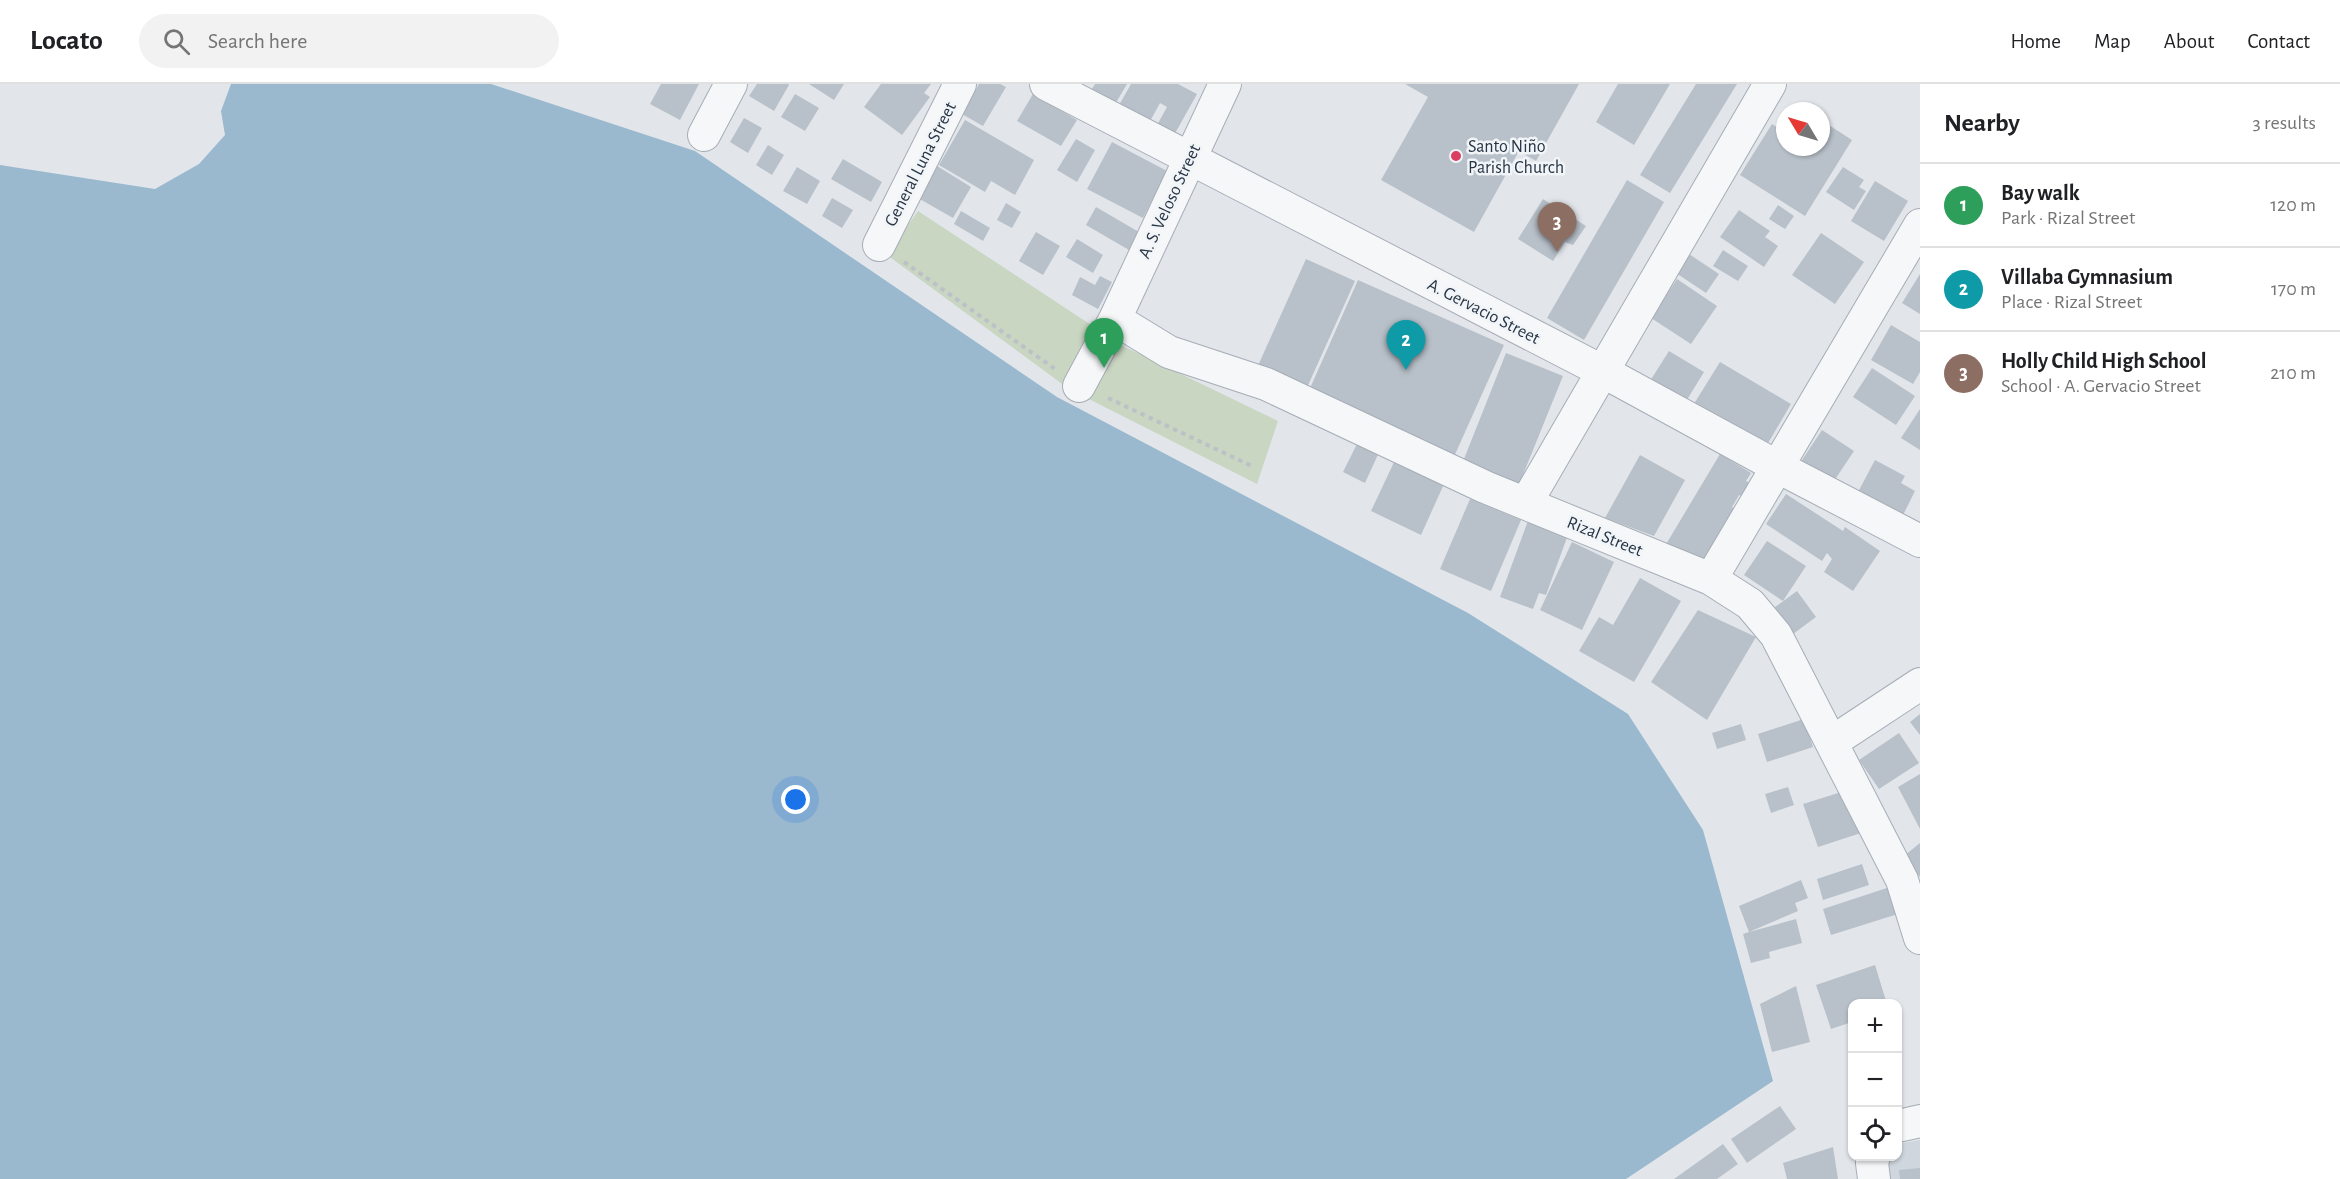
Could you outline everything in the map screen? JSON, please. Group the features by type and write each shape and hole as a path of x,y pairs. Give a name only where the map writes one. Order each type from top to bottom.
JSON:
{"street":[{"path":"704,135 731,84"},
{"name":"General Luna Street","path":"879,245 960,84"},
{"name":"A. Gervacio Street","path":"1046,84 1602,371 1920,541"},
{"name":"A. S. Veloso Street","path":"1079,386 1115,319 1225,84"},
{"path":"1526,503 1770,84"},
{"path":"1711,579 1920,225"},
{"name":"Rizal Street","path":"1115,319 1169,352 1266,384 1485,487 1711,579 1750,604 1776,634 1832,742 1902,880 1920,938"},
{"path":"1832,742 1920,684"},
{"path":"1902,1125 1920,1121"},
{"path":"1873,1161 1874,1179"}],"shaded area":[{"path":"1920,1140 1920,1179 1875,1179 1872,1161 1902,1161 1902,1143"}],"green space":[{"path":"918,211 1123,346 1278,421 1257,484 1069,389 887,255"}],"water":[{"path":"231,84 491,84 695,151 1057,397 1468,613 1628,714 1703,830 1773,1081 1626,1179 0,1179 0,165 155,189 199,164 225,135 221,111"}],"building":[{"path":"661,84 699,84 680,120 650,104"},
{"path":"757,84 789,85 774,111 749,96"},
{"path":"809,84 844,84 834,100"},
{"path":"881,84 931,84 924,93 930,97 902,135 864,107"},
{"path":"979,84 1000,84 1006,87 983,126 962,114"},
{"path":"1095,84 1127,84 1114,106 1090,92"},
{"path":"1131,84 1178,84 1197,94 1173,137 1156,127 1167,107 1160,103 1149,123 1118,107"},
{"name":"Santo Niño Parish Church","path":"1405,84 1579,84 1536,161 1519,151 1474,232 1381,180 1428,97"},
{"path":"1618,84 1670,84 1634,145 1596,122"},
{"path":"1696,84 1737,84 1670,193 1640,175"},
{"path":"795,94 819,108 805,131 781,117"},
{"path":"1033,94 1077,120 1061,146 1017,121"},
{"path":"744,118 762,128 748,153 730,142"},
{"path":"965,120 1034,160 1015,195 991,181 985,192 939,165"},
{"path":"1772,124 1776,126 1776,156 1830,156 1830,126 1852,140 1805,216 1740,175"},
{"path":"1076,139 1095,150 1077,182 1057,170"},
{"path":"1112,142 1167,171 1143,218 1087,189"},
{"path":"768,145 784,155 772,175 756,165"},
{"path":"843,159 882,182 871,202 831,179"},
{"path":"937,166 971,187 953,218 918,198"},
{"path":"797,167 820,181 807,204 783,191"},
{"path":"1843,167 1864,180 1859,187 1866,191 1854,210 1826,192"},
{"path":"1627,180 1664,202 1584,340 1547,318"},
{"path":"1875,181 1908,201 1884,241 1851,221"},
{"path":"832,198 853,210 842,228 822,216"},
{"path":"1543,199 1586,226 1573,245 1565,242 1553,261 1518,239"},
{"path":"1006,203 1021,212 1012,228 997,220"},
{"path":"1778,205 1794,216 1785,229 1769,219"},
{"path":"1096,207 1139,232 1129,250 1086,225"},
{"path":"1739,210 1770,231 1765,237 1778,246 1764,267 1720,237"},
{"path":"961,211 990,228 983,241 954,224"},
{"path":"1036,232 1060,246 1043,275 1019,261"},
{"path":"1821,233 1864,262 1835,304 1792,275"},
{"path":"1077,239 1103,255 1093,273 1066,257"},
{"path":"1723,250 1748,266 1738,281 1713,266"},
{"path":"1689,254 1719,274 1706,293 1676,273"},
{"path":"1306,259 1355,281 1305,392 1256,370"},
{"path":"1920,274 1920,314 1902,303"},
{"path":"1100,276 1112,282 1098,309 1072,295 1080,277 1095,285"},
{"path":"1677,279 1717,306 1691,344 1651,318"},
{"path":"1358,280 1504,345 1453,459 1307,395"},
{"path":"1891,325 1920,342 1920,372 1913,384 1871,360"},
{"path":"1669,351 1704,372 1685,403 1650,381"},
{"path":"1506,353 1563,376 1518,487 1462,464"},
{"path":"1720,362 1791,404 1764,450 1692,407"},
{"path":"1872,368 1915,396 1896,425 1853,397"},
{"path":"1920,409 1920,450 1901,438"},
{"path":"1822,430 1854,451 1832,484 1800,463"},
{"path":"1360,438 1381,448 1365,483 1343,472"},
{"path":"1720,454 1751,473 1746,481 1753,485 1745,498 1739,495 1732,507 1738,511 1704,568 1665,546"},
{"path":"1640,455 1685,480 1654,536 1605,518"},
{"path":"1395,460 1444,484 1421,535 1371,511"},
{"path":"1875,460 1905,476 1901,483 1915,491 1903,515 1858,492"},
{"path":"1786,494 1843,531 1845,527 1880,551 1853,591 1824,572 1832,559 1827,553 1822,561 1766,524"},
{"path":"1470,499 1521,520 1491,591 1440,569"},
{"path":"1529,518 1569,532 1546,595 1539,593 1533,609 1500,597"},
{"path":"1767,541 1806,566 1783,601 1744,575"},
{"path":"1572,542 1614,562 1582,630 1540,610"},
{"path":"1640,578 1681,601 1634,682 1579,651 1599,617 1613,625"},
{"path":"1797,591 1816,617 1789,637 1771,610"},
{"path":"1698,610 1756,637 1707,720 1651,682"},
{"path":"1920,714 1920,735 1910,722"},
{"path":"1804,719 1813,747 1767,762 1758,734"},
{"path":"1741,724 1746,740 1717,749 1712,733"},
{"path":"1899,733 1919,763 1879,789 1859,760"},
{"path":"1920,774 1920,829 1898,787"},
{"path":"1788,787 1794,805 1771,813 1765,794"},
{"path":"1851,789 1864,832 1818,847 1803,804"},
{"path":"1920,843 1920,877 1904,856"},
{"path":"1862,864 1869,885 1823,900 1817,879"},
{"path":"1801,880 1808,898 1795,903 1798,911 1749,932 1739,906"},
{"path":"1893,886 1901,913 1831,935 1823,909"},
{"path":"1796,919 1802,943 1769,952 1770,958 1751,963 1743,934"},
{"path":"1875,965 1885,999 1848,999 1848,1023 1831,1029 1816,985"},
{"path":"1796,986 1810,1042 1772,1052 1760,1004"},
{"path":"1780,1106 1796,1129 1747,1163 1731,1139"},
{"path":"1723,1144 1738,1164 1717,1179 1674,1179"},
{"path":"1833,1147 1838,1179 1787,1179 1783,1163"},
{"path":"1920,1168 1920,1179 1900,1179 1899,1170"}],"place":[{"name":"Santo Niño Parish Church","path":"1456,156"},
{"name":"Holly Child High School","path":"1557,252"},
{"name":"Bay walk","path":"1104,368"},
{"name":"Villaba Gymnasium","path":"1406,370"}]}
